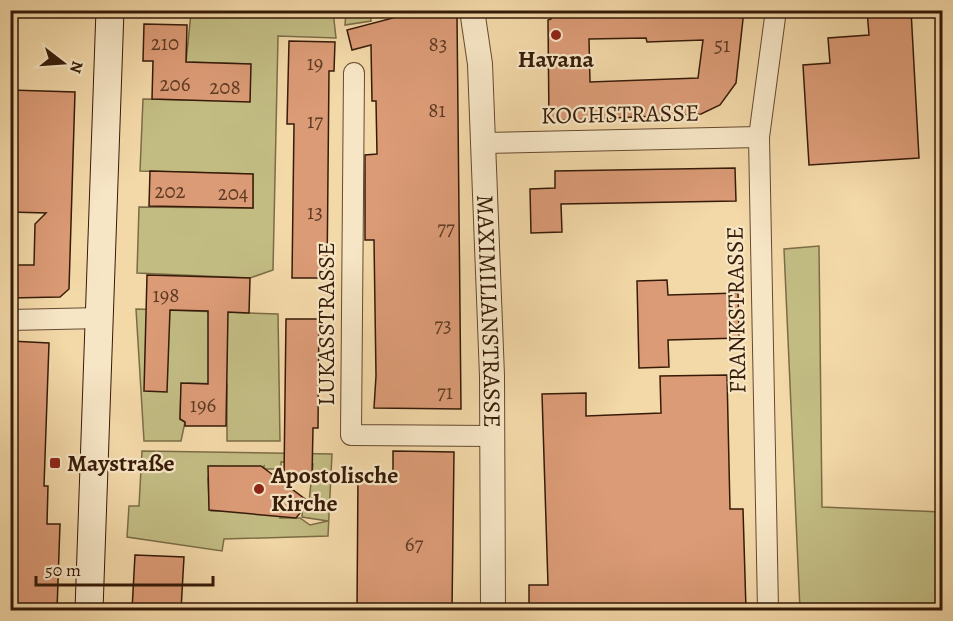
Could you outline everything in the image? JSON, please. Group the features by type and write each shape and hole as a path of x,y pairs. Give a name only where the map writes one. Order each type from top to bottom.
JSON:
{"main road":[{"path":"89,610 110,10"}],"street":[{"name":"MAXIMILIANSTRASSE","path":"472,10 480,64 492,376 493,610"},
{"name":"FRANKSTRASSE","path":"768,610 759,137 776,10"},
{"name":"LUKASSTRASSE","path":"354,73 351,435 492,436"},
{"name":"KOCHSTRASSE","path":"483,143 759,137"},
{"path":"10,320 100,318"}],"shaded area":[{"path":"221,10 333,11 336,38 278,36 273,270 250,278 137,273 139,207 253,208 253,174 140,171 143,99 250,101 250,64 186,62 191,13"},
{"path":"346,11 370,11 371,21 345,25"},
{"path":"819,246 822,507 942,512 942,610 800,610 784,249"},
{"path":"136,309 278,314 280,441 227,441 227,384 187,383 186,388 181,391 180,419 185,422 181,441 144,441"},
{"path":"142,451 332,454 328,536 224,539 222,551 127,537 129,506 139,506","holes":["281,462 313,464 309,502 307,505 303,502 302,517 328,521 310,525 300,518 280,518 281,510 211,511 210,509 212,500 209,500 208,478 212,466 261,469 264,466 264,469 281,469"]}],"building":[{"path":"393,10 440,10 441,16 457,16 461,409 374,408 376,376 374,240 365,240 365,155 377,154 376,101 372,101 371,45 352,50 347,30 393,18"},
{"path":"552,10 744,10 736,83 720,105 701,114 549,121 548,20 551,19","holes":["646,38 647,42 703,40 698,78 590,82 589,39"]},
{"path":"867,10 911,10 919,158 809,165 803,65 830,63 828,38 869,35"},
{"path":"144,24 187,25 186,62 251,64 250,102 152,99 153,61 143,61"},
{"path":"289,41 335,42 334,71 329,71 327,278 292,278 294,124 287,124"},
{"path":"10,90 75,92 69,289 60,297 10,298 10,265 34,265 35,224 46,213 10,212"},
{"path":"735,168 736,201 561,204 562,232 531,233 530,189 555,188 555,171"},
{"path":"150,171 253,174 253,208 149,206"},
{"path":"147,275 250,278 249,313 228,312 226,426 185,426 185,422 180,419 181,383 208,384 208,311 170,310 167,392 144,391"},
{"path":"667,280 668,295 738,293 739,338 668,340 669,367 639,368 637,281"},
{"path":"286,319 319,319 318,428 313,428 312,477 284,477"},
{"path":"10,341 49,343 44,486 48,486 47,524 60,524 57,610 14,610 16,563 10,563"},
{"path":"727,375 730,509 743,509 746,610 529,610 529,585 548,585 542,394 586,393 586,416 661,413 660,376"},
{"path":"393,451 454,452 452,610 357,610 358,475 393,476"},
{"name":"Apostolische Kirche","path":"208,466 261,466 309,502 296,518 209,510"},
{"path":"135,555 184,557 181,610 132,610"}],"place":[{"name":"Havana","path":"556,35"},
{"name":"Maystraße","path":"55,463"},
{"name":"Apostolische Kirche","path":"259,489"}]}
